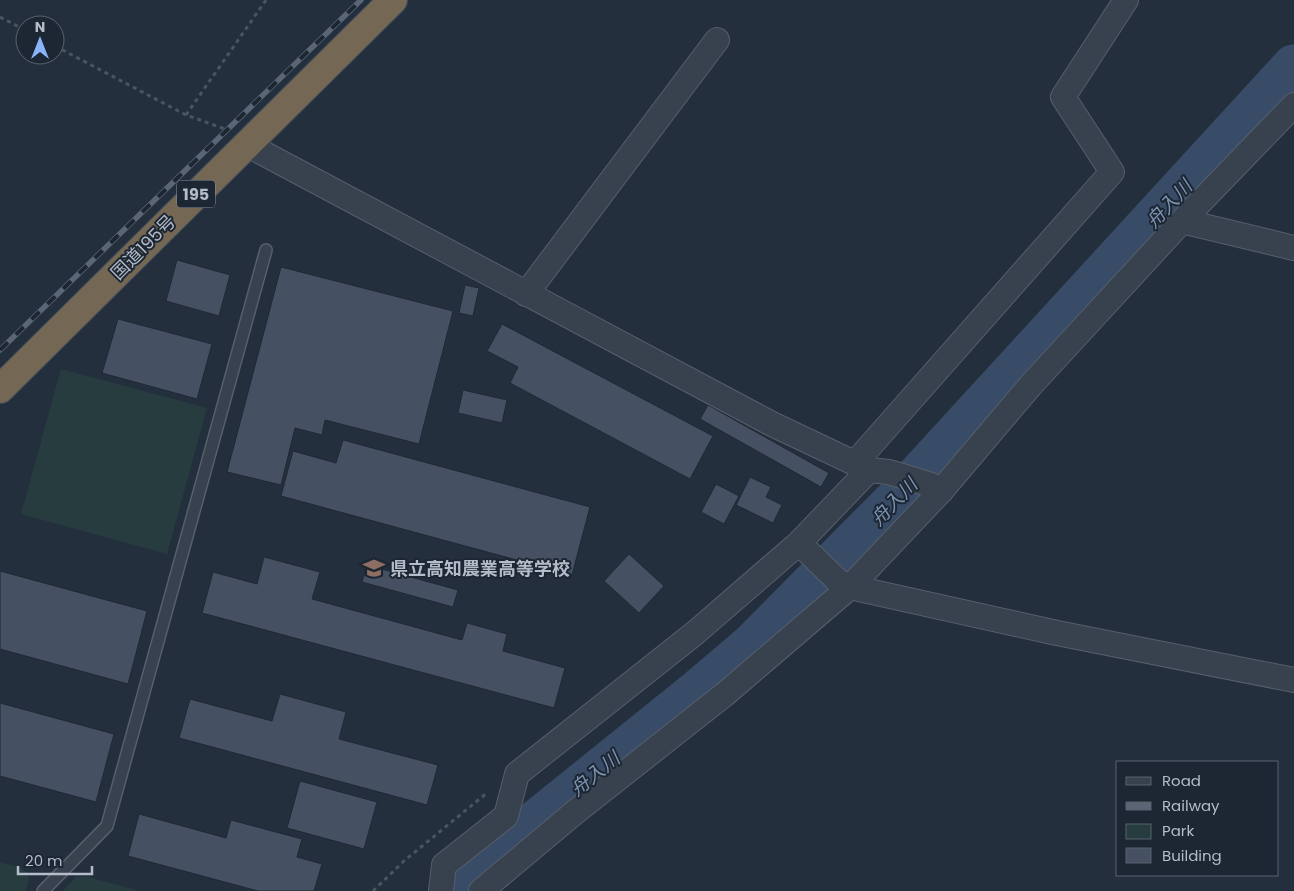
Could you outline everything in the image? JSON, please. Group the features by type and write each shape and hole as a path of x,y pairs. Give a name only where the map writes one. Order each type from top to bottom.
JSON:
{"highway":[{"name":"国道195号","path":"0,388 393,0"}],"street":[{"path":"442,882 444,865 506,816 517,774 804,548 871,469 1112,172 1063,97 1126,0"},
{"path":"526,294 716,40"},
{"path":"481,891 574,813 725,694 844,584 936,488 1182,220 1294,105"},
{"path":"246,144 772,424 871,469 936,488"},
{"path":"1182,220 1294,248"},
{"path":"804,548 844,584 1057,633 1294,680"}],"lane":[{"path":"43,891 107,826 266,250"}],"path":[{"path":"186,115 266,0"},
{"path":"0,17 15,25"},
{"path":"65,51 186,115 228,130 246,144"},
{"path":"372,891 404,861 484,794 517,774"}],"green space":[{"path":"61,369 207,408 167,554 21,514"},
{"path":"0,862 18,867 28,873 29,880 25,891 0,891"},
{"path":"84,876 136,891 63,891 76,877"}],"building":[{"path":"177,260 230,275 219,316 166,301"},
{"path":"281,267 453,311 419,444 325,420 322,435 295,428 281,485 227,472"},
{"path":"465,285 479,288 473,316 459,313"},
{"path":"118,319 212,344 197,399 102,373"},
{"path":"502,324 713,436 690,479 510,383 518,367 487,351"},
{"path":"463,390 507,400 502,423 458,413"},
{"path":"708,405 829,473 821,487 700,419"},
{"path":"343,440 590,507 572,575 281,496 293,451 336,463"},
{"path":"750,477 771,487 766,497 782,505 773,523 736,505"},
{"path":"716,484 739,496 724,524 701,512"},
{"path":"629,554 664,586 639,613 604,581"},
{"path":"264,557 320,572 312,599 462,640 467,623 507,634 503,651 565,668 554,708 202,613 213,572 257,584"},
{"path":"367,565 458,590 453,607 362,582"},
{"path":"0,571 147,611 128,684 0,649"},
{"path":"280,694 346,712 339,739 438,765 427,805 179,738 190,699 272,721"},
{"path":"0,703 114,734 96,802 0,776"},
{"path":"300,781 377,802 364,849 287,828"},
{"path":"139,814 226,838 231,820 302,839 297,857 322,864 314,891 258,891 128,856"}],"waterway":[{"name":"舟入川","path":"451,891 751,647 898,499 1294,67"}],"railway":[{"path":"0,350 361,0"}],"place":[{"name":"県立高知農業高等学校","path":"374,568"}]}
